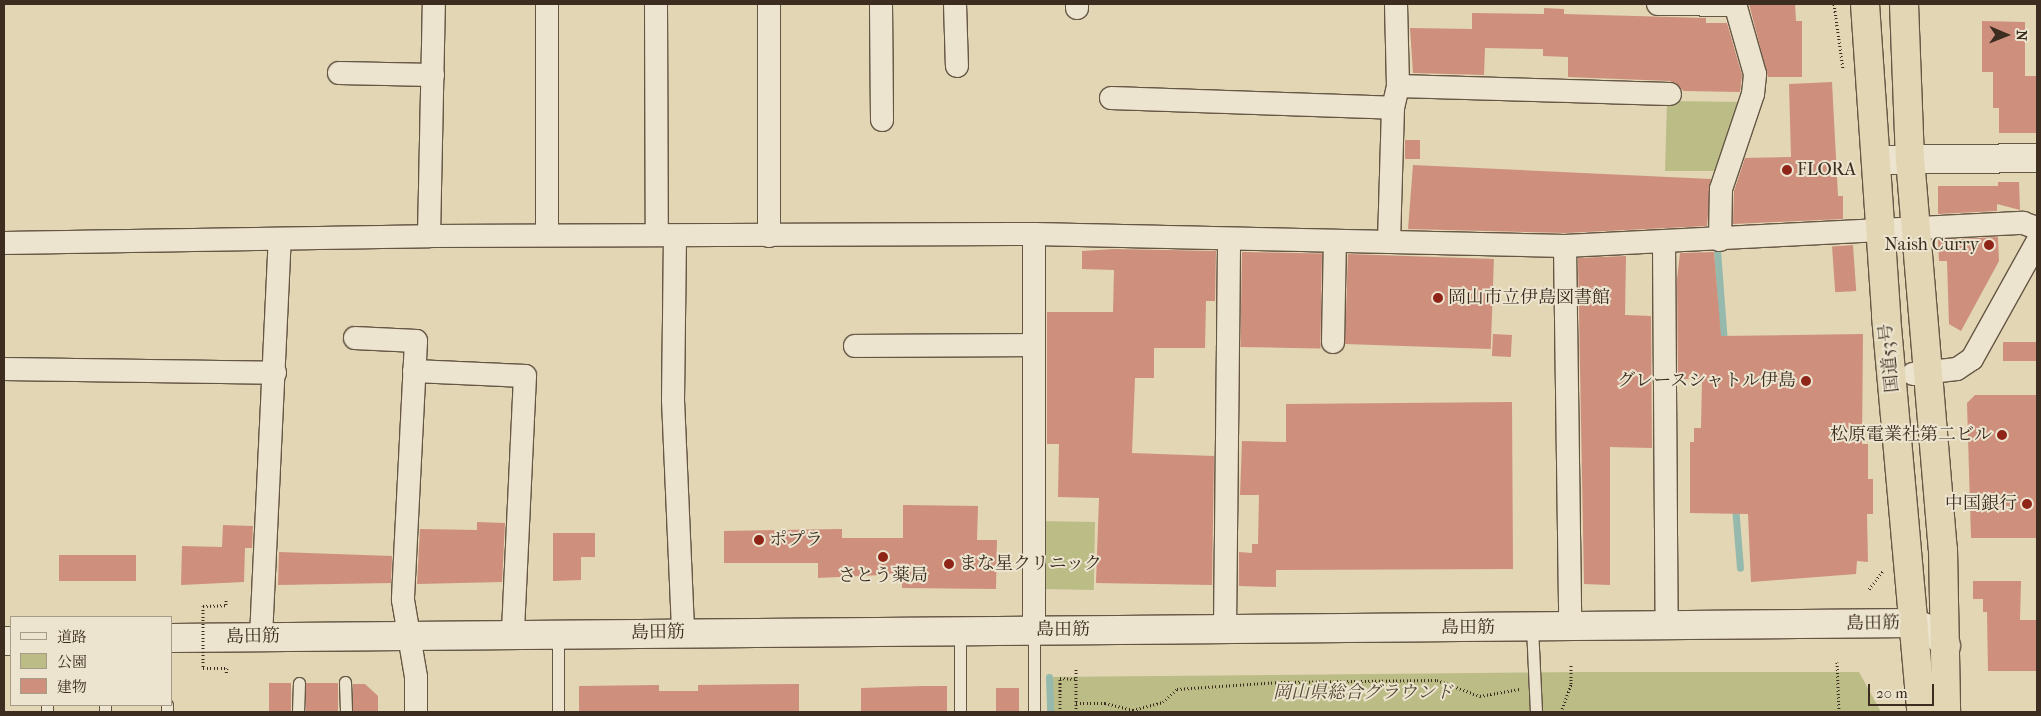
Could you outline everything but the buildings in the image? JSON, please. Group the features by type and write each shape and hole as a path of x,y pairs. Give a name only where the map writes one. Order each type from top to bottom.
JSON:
{"highway":[{"name":"国道53号","path":"1865,4 1895,159 1900,230 1913,623 1921,712"},
{"path":"1889,4 1895,159"},
{"name":"国道53号","path":"1895,159 1904,4"},
{"path":"1900,230 1921,373 1928,592 1924,613 1913,623"},
{"name":"国道53号","path":"1921,373 1946,646 1946,712"}],"street":[{"path":"429,236 434,4"},
{"path":"547,4 547,235"},
{"path":"656,4 683,633"},
{"path":"769,4 769,236"},
{"path":"881,4 882,120"},
{"path":"955,4 957,66"},
{"path":"1389,242 1393,108 1398,86 1396,4"},
{"path":"1658,4 1735,5 1755,74 1753,94 1721,189 1720,240"},
{"path":"339,74 433,75"},
{"path":"1398,86 1670,94"},
{"path":"1111,98 1393,108"},
{"path":"1895,159 2037,158"},
{"path":"4,243 429,236 1034,234 1230,240 1565,246 1664,244 2023,223 2037,228"},
{"path":"1034,234 1032,345 1034,630"},
{"path":"261,637 280,239"},
{"path":"1224,629 1230,240"},
{"path":"1333,342 1335,241"},
{"path":"1921,373 1957,369 1972,359 2037,242"},
{"path":"1664,244 1667,626"},
{"path":"1565,246 1570,627"},
{"path":"355,338 416,341 403,600 410,635 416,712"},
{"path":"855,346 1032,345"},
{"path":"4,369 275,373"},
{"path":"414,371 525,376 513,634"},
{"name":"島田筋","path":"172,638 1913,623 1934,631 1946,646"}],"lane":[{"path":"1532,627 1536,712"},
{"path":"1034,630 1034,712"},
{"path":"960,631 960,712"},
{"path":"558,634 558,712"},
{"path":"345,682 346,712"},
{"path":"298,712 299,683"}],"path":[{"path":"226,600 226,605 203,606 203,668 226,668 226,674"},
{"path":"1837,662 1840,712"},
{"path":"1561,712 1571,684 1571,664"},
{"path":"1076,667 1076,712"},
{"path":"1060,712 1060,678 1075,679"},
{"path":"1076,703 1105,703 1133,710 1163,702 1177,689 1281,682 1437,680 1480,696 1495,690 1535,689"}],"green space":[{"path":"1667,101 1744,102 1719,171 1665,171"},
{"path":"1040,521 1095,522 1094,590 1039,589"},
{"name":"岡山県総合グラウンド","path":"1591,672 1859,672 1881,712 1051,712 1051,677"}],"waterway":[{"path":"1717,250 1724,343"},
{"path":"1735,506 1740,568"},
{"path":"1049,677 1050,712"}],"place":[{"name":"FLORA","path":"1787,170"},
{"name":"Naish Curry","path":"1989,245"},
{"name":"岡山市立伊島図書館","path":"1438,298"},
{"name":"グレースシャトル伊島","path":"1806,381"},
{"name":"松原電業社第二ビル","path":"2002,435"},
{"name":"中国銀行","path":"2027,504"},
{"name":"ポプラ","path":"759,540"},
{"name":"さとう薬局","path":"883,557"},
{"name":"まな星クリニック","path":"949,564"}]}
